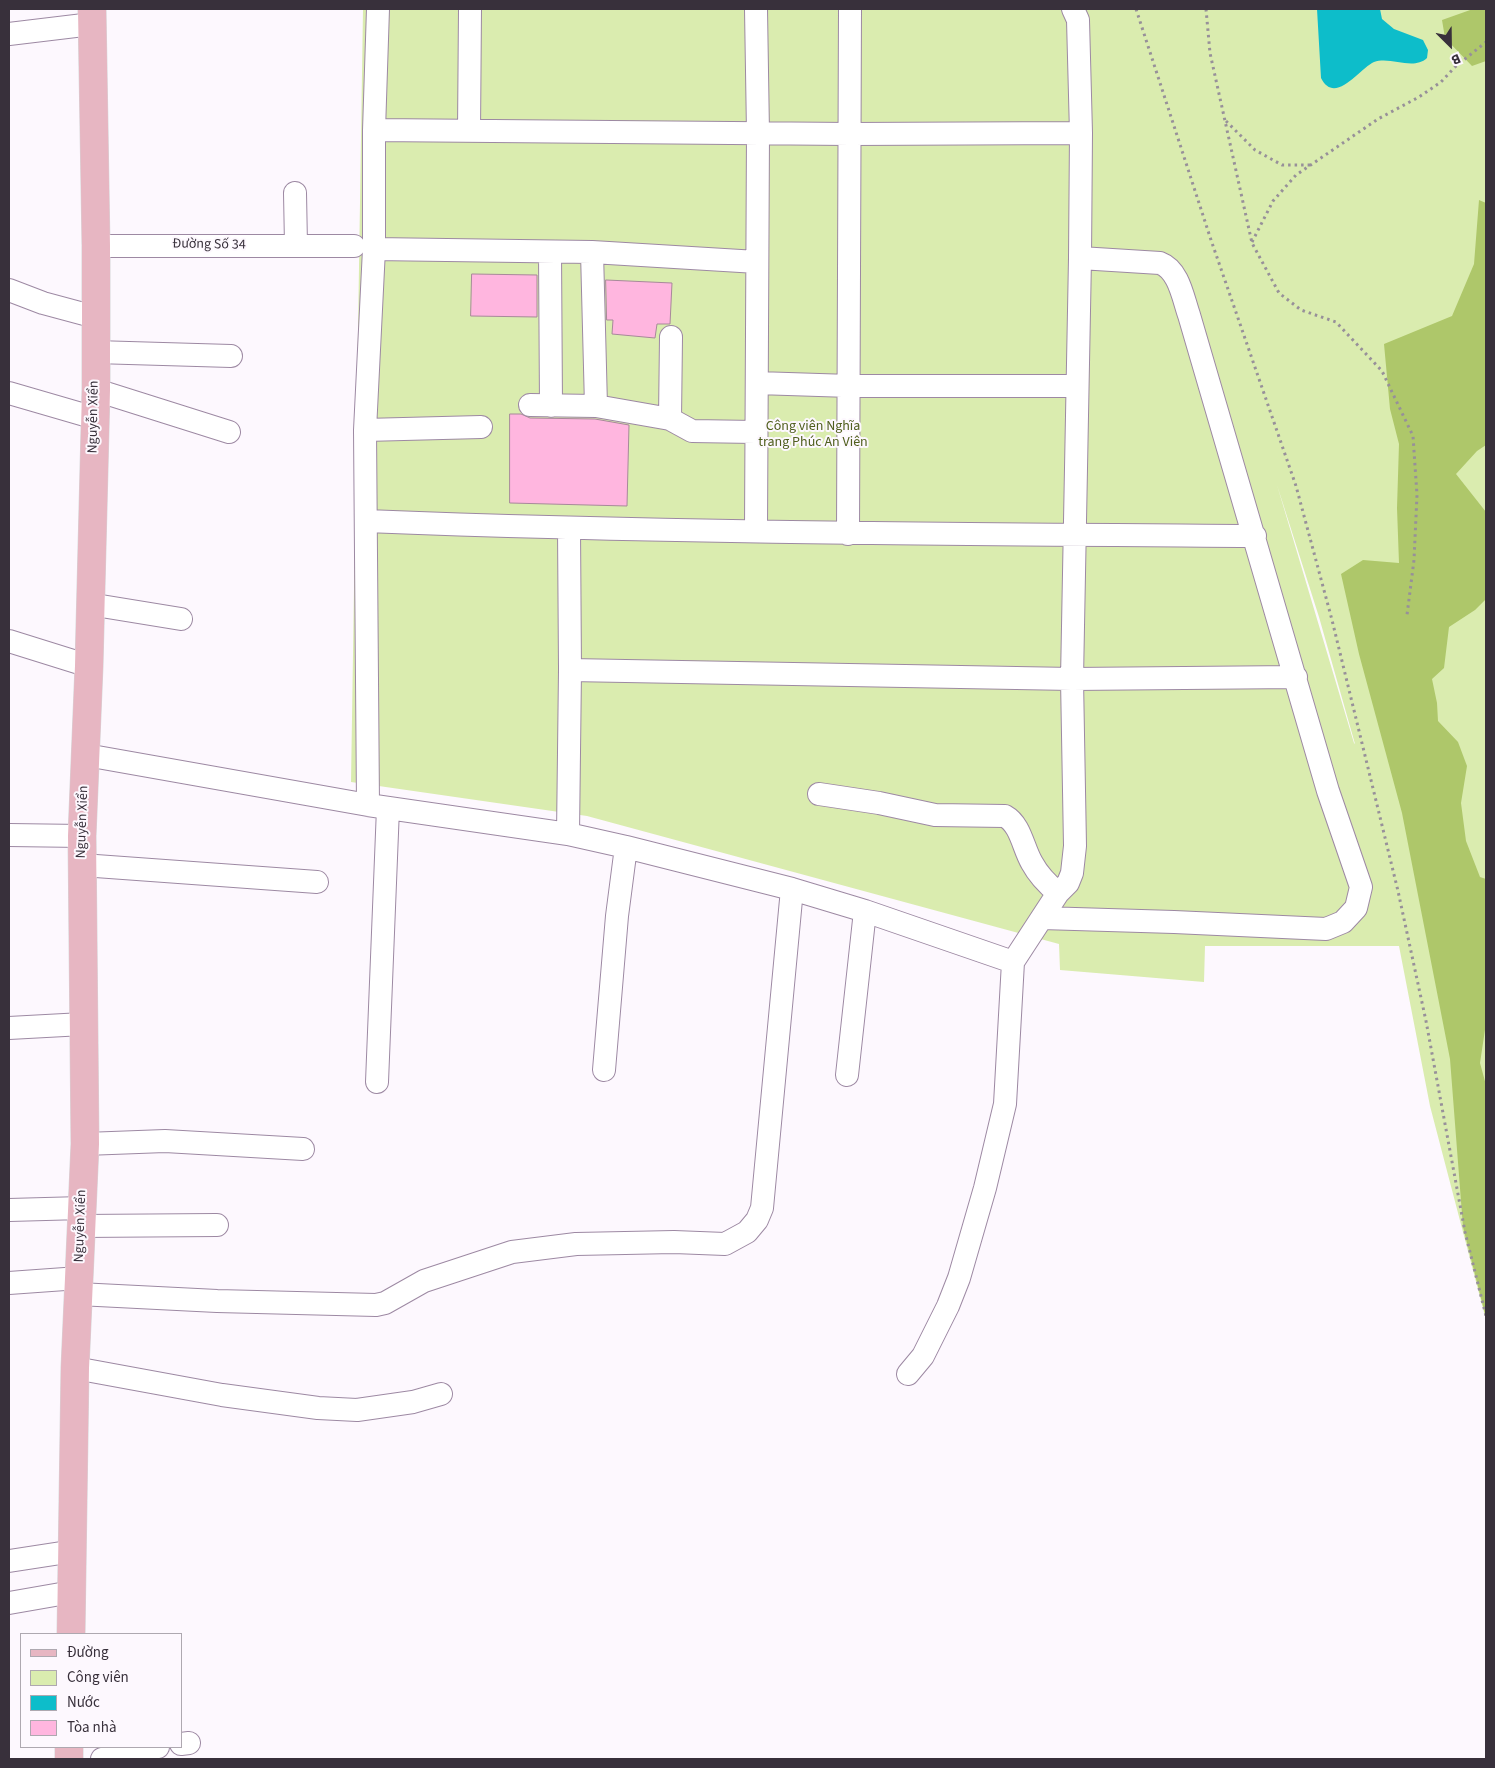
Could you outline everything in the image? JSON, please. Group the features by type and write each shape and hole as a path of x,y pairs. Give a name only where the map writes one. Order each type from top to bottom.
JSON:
{"main road":[{"name":"Nguyễn Xiển","path":"71,1633 74,1551 74,1368 85,1144 82,836 89,666 89,604 96,390 96,246 92,17"}],"street":[{"path":"377,1082 378,807 366,522 364,248 374,130 378,9"},
{"path":"470,9 470,130"},
{"path":"756,9 758,133 756,530"},
{"path":"848,534 850,9"},
{"path":"908,1374 923,1356 948,1306 959,1278 985,1188 1006,1096 1013,962 1058,893 1068,883 1072,873 1075,846 1072,679 1081,133 1078,20 1073,9"},
{"path":"9,34 92,17"},
{"path":"374,130 850,134 1081,133"},
{"path":"295,193 296,246"},
{"name":"Đường Số 34","path":"96,246 322,246 592,252 757,262"},
{"path":"550,252 540,406 596,406 670,419 692,432 755,432"},
{"path":"592,252 596,406"},
{"path":"1042,918 1326,929 1344,922 1356,908 1360,887 1328,791 1255,536 1189,315 1174,273 1169,267 1160,263 1080,258"},
{"path":"9,290 43,303 95,316"},
{"path":"670,419 671,338"},
{"path":"95,352 231,356"},
{"path":"757,383 850,386 1077,386"},
{"path":"96,390 229,432"},
{"path":"9,393 95,418"},
{"path":"366,430 481,428"},
{"path":"366,522 569,529 756,530 848,534 1255,536"},
{"path":"568,834 569,529"},
{"path":"89,604 181,619"},
{"path":"9,641 89,666"},
{"path":"570,670 1072,679 1296,677"},
{"path":"86,755 378,807 568,834 626,846 792,889 865,911 1013,962"},
{"path":"819,794 879,803 935,816 1005,816 1016,825 1038,873 1058,893"},
{"path":"9,835 82,836"},
{"path":"604,1070 617,916 626,846"},
{"path":"82,865 317,882"},
{"path":"9,1283 79,1286 217,1301 376,1305 385,1303 424,1281 512,1252 576,1244 674,1242 725,1244 738,1239 758,1220 762,1208 792,889"},
{"path":"847,1075 865,911"},
{"path":"9,1028 83,1024"},
{"path":"85,1144 164,1141 303,1149"},
{"path":"9,1210 81,1217 217,1225"},
{"path":"74,1368 222,1395 318,1408 357,1410 381,1407 441,1394"},
{"path":"9,1560 74,1551"},
{"path":"9,1603 72,1592"},
{"path":"102,1759 153,1748"}],"path":[{"path":"1136,9 1211,240 1296,486 1332,620 1398,891 1426,1020 1465,1232 1486,1316"},
{"path":"1206,9 1210,53 1252,242 1279,293 1300,310 1336,322 1382,371 1413,436 1417,495 1414,560 1407,615"},
{"path":"1252,242 1273,201 1296,175 1378,119 1419,97 1441,82 1455,67 1486,42"},
{"path":"1226,120 1255,150 1282,164 1310,165"}],"green space":[{"name":"Công viên Nghĩa trang Phúc An Viên","path":"363,9 1486,9 1486,1320 1430,1106 1399,946 1205,946 1204,982 1060,970 1059,944 587,816 351,782","holes":["1277,485 1319,617 1355,744"]},
{"path":"1473,9 1486,9 1486,61 1472,66 1445,38 1442,20"},
{"path":"1479,200 1486,203 1486,445 1477,451 1456,474 1486,512 1486,599 1475,610 1449,627 1444,668 1432,679 1437,703 1438,721 1458,742 1467,766 1461,803 1466,841 1480,877 1486,879 1486,1023 1480,1063 1486,1085 1486,1318 1463,1227 1450,1059 1402,813 1359,654 1341,574 1363,560 1399,563 1397,508 1399,444 1390,409 1384,344 1452,316 1474,264"}],"water":[{"path":"1317,9 1380,9 1382,19 1394,29 1423,40 1428,50 1427,58 1415,63 1374,62 1348,83 1333,88 1327,86 1321,78"}],"building":[{"path":"472,274 537,275 537,317 471,316"},
{"path":"606,280 672,283 670,324 657,324 655,338 612,334 613,320 607,320"},
{"path":"510,414 521,414 530,418 595,419 629,425 627,506 510,503"}]}
